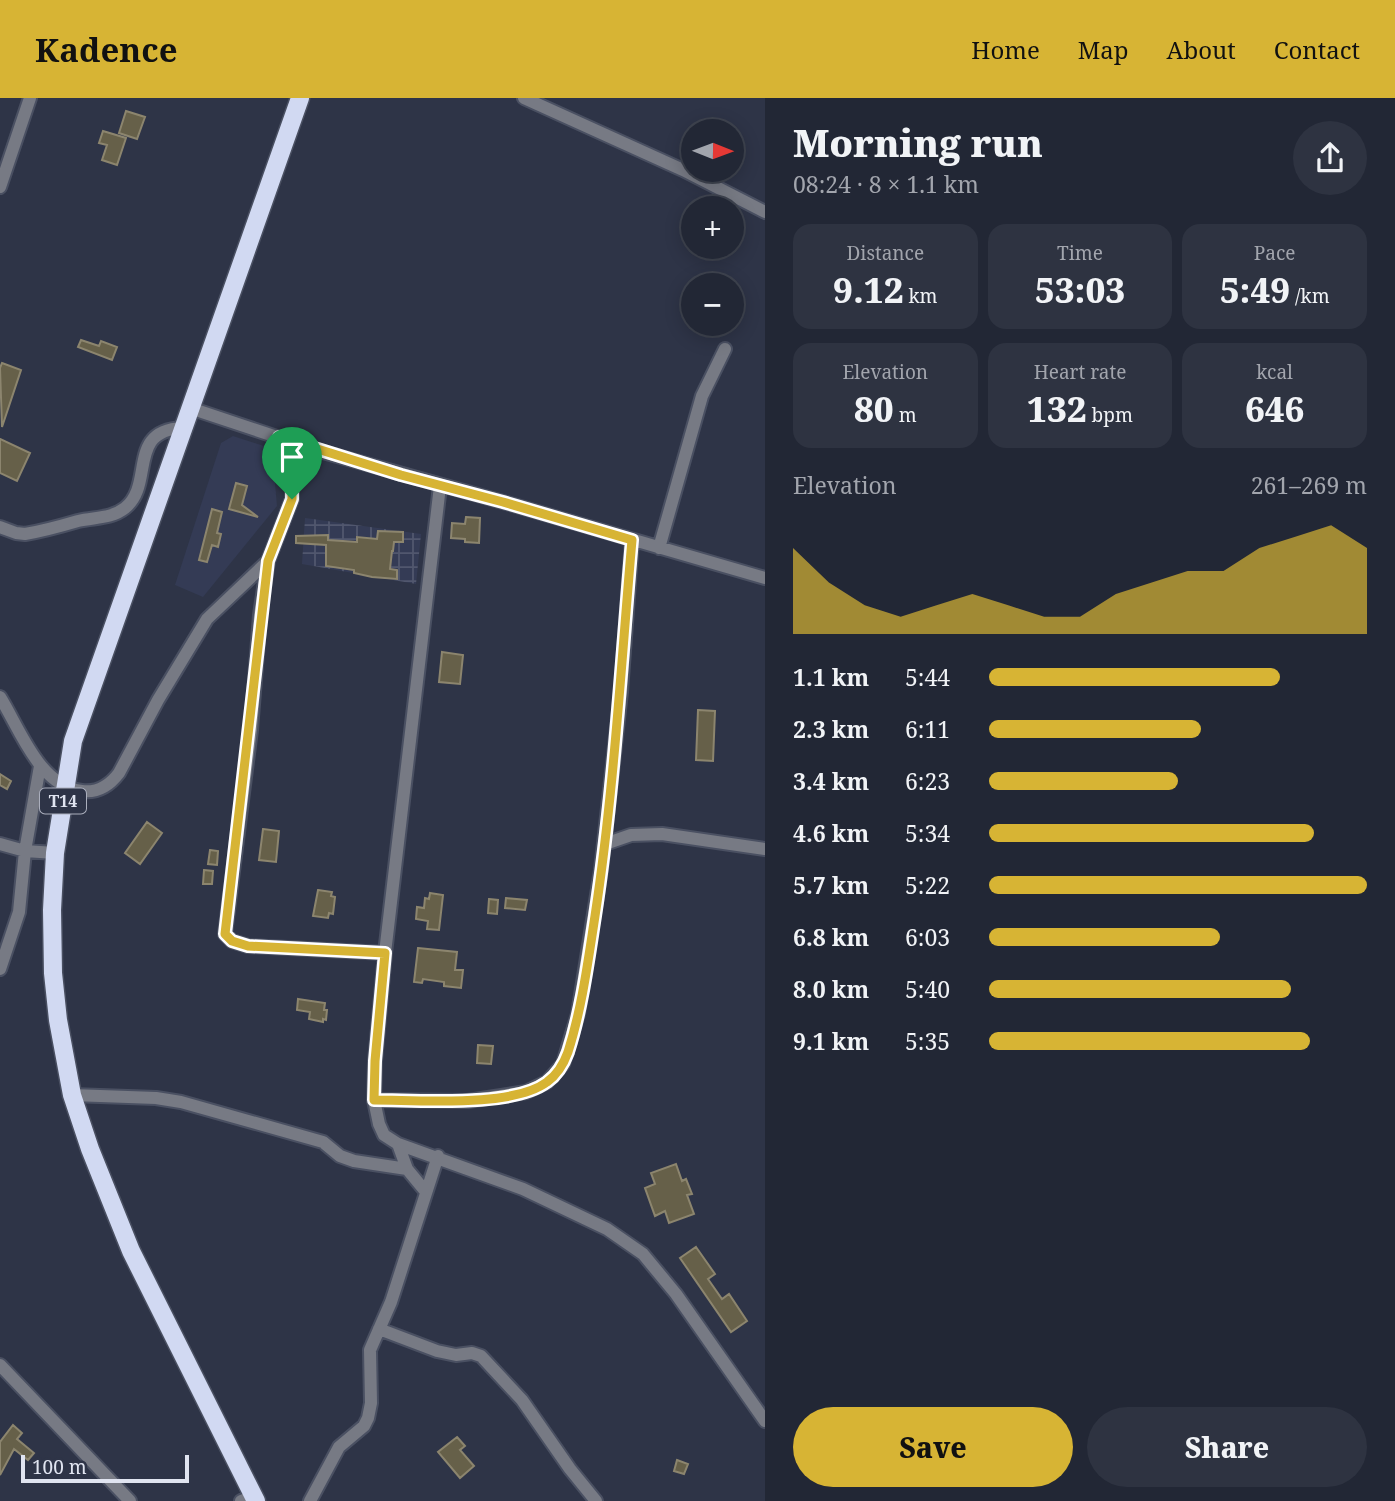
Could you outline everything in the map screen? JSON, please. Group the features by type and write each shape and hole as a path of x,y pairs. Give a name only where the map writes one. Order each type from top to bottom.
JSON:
{"highway":[{"name":"T14","path":"250,1499 131,1251 90,1149 72,1095 58,1020 53,973 55,853 70,754 77,730 300,98"}],"street":[{"path":"0,187 30,98"},
{"path":"524,98 683,170 765,212"},
{"path":"659,548 702,396 724,349"},
{"path":"190,408 440,486 765,578"},
{"path":"0,527 25,534 114,515 130,503 149,445 155,436 162,431 183,428"},
{"path":"279,437 285,450 293,489 292,499 268,561 225,934 232,941 248,946 385,953"},
{"path":"440,486 385,953 375,1061 374,1100 379,1124 384,1135 398,1144 438,1156 523,1189 595,1223 643,1254 676,1294 765,1421"},
{"path":"374,1100 485,1099 526,1092 552,1078 568,1052 578,1014 605,844 621,692 632,540"},
{"path":"0,696 40,765 65,788 93,791 112,782 162,692 207,619 268,561"},
{"path":"0,969 19,912 25,851 40,765"},
{"path":"605,844 631,835 662,834 765,849"},
{"path":"0,844 25,851 55,853"},
{"path":"72,1095 156,1098 181,1102 323,1142 340,1156 354,1161 407,1168"},
{"path":"398,1144 407,1168 426,1192"},
{"path":"310,1501 339,1447 364,1426 368,1418 371,1403 369,1355 391,1302 438,1156"},
{"path":"379,1329 437,1351 481,1356 522,1400 596,1501"},
{"path":"0,1365 130,1501"}],"shaded area":[{"path":"233,436 267,447 273,460 277,506 203,597 175,585 221,443"},
{"path":"305,518 421,534 416,584 302,564"}],"building":[{"path":"126,111 145,117 137,139 119,133"},
{"path":"103,131 126,138 117,165 102,160 107,145 99,143"},
{"path":"81,340 99,346 101,341 117,347 112,360 78,347"},
{"path":"2,363 21,370 2,427 0,368"},
{"path":"0,439 30,453 17,481 0,473"},
{"path":"236,483 247,486 242,505 258,517 229,509"},
{"path":"212,509 222,512 217,533 221,534 218,547 212,545 207,562 199,560"},
{"path":"466,517 480,518 479,543 451,538 452,523 465,524"},
{"path":"378,531 403,532 403,542 394,542 392,551 390,569 397,570 397,579 372,577 354,573 354,570 326,566 326,545 296,543 296,536 328,535 328,540 357,542 357,537 377,539"},
{"path":"442,652 463,655 460,684 439,682"},
{"path":"698,710 715,711 713,761 696,760"},
{"path":"0,774 11,781 7,789 0,785"},
{"path":"147,822 162,833 140,864 125,853"},
{"path":"263,829 279,831 276,862 259,860"},
{"path":"210,850 218,851 217,865 208,864"},
{"path":"204,870 213,871 212,884 203,884"},
{"path":"318,890 332,892 331,896 335,897 333,914 329,913 328,918 313,916"},
{"path":"430,893 443,895 439,930 427,929 428,921 416,919 417,907 424,908 425,898 429,899"},
{"path":"506,898 527,900 525,910 505,908"},
{"path":"489,899 498,900 497,914 488,913"},
{"path":"418,948 457,952 455,970 463,970 461,988 423,979 422,983 414,982"},
{"path":"298,999 325,1003 326,1020 323,1019 323,1022 309,1019 310,1012 297,1010"},
{"path":"478,1045 493,1046 491,1064 477,1063"},
{"path":"676,1164 682,1181 686,1179 692,1194 687,1195 694,1214 669,1223 665,1211 655,1216 645,1188 655,1184 651,1173"},
{"path":"696,1247 715,1274 708,1279 722,1299 729,1294 747,1321 731,1332 680,1258"},
{"path":"13,1425 22,1433 17,1439 34,1453 28,1460 14,1449 0,1475 0,1442"},
{"path":"457,1437 465,1446 460,1450 474,1466 460,1478 438,1452"},
{"path":"677,1460 688,1464 684,1474 674,1471"}],"route":[{"path":"279,437 401,475 632,540 621,692 605,844 578,1014 563,1064 547,1083 537,1088 468,1101 374,1100 385,953 248,946 232,941 225,934 268,561 292,499 292,482 285,450 279,437"}]}
